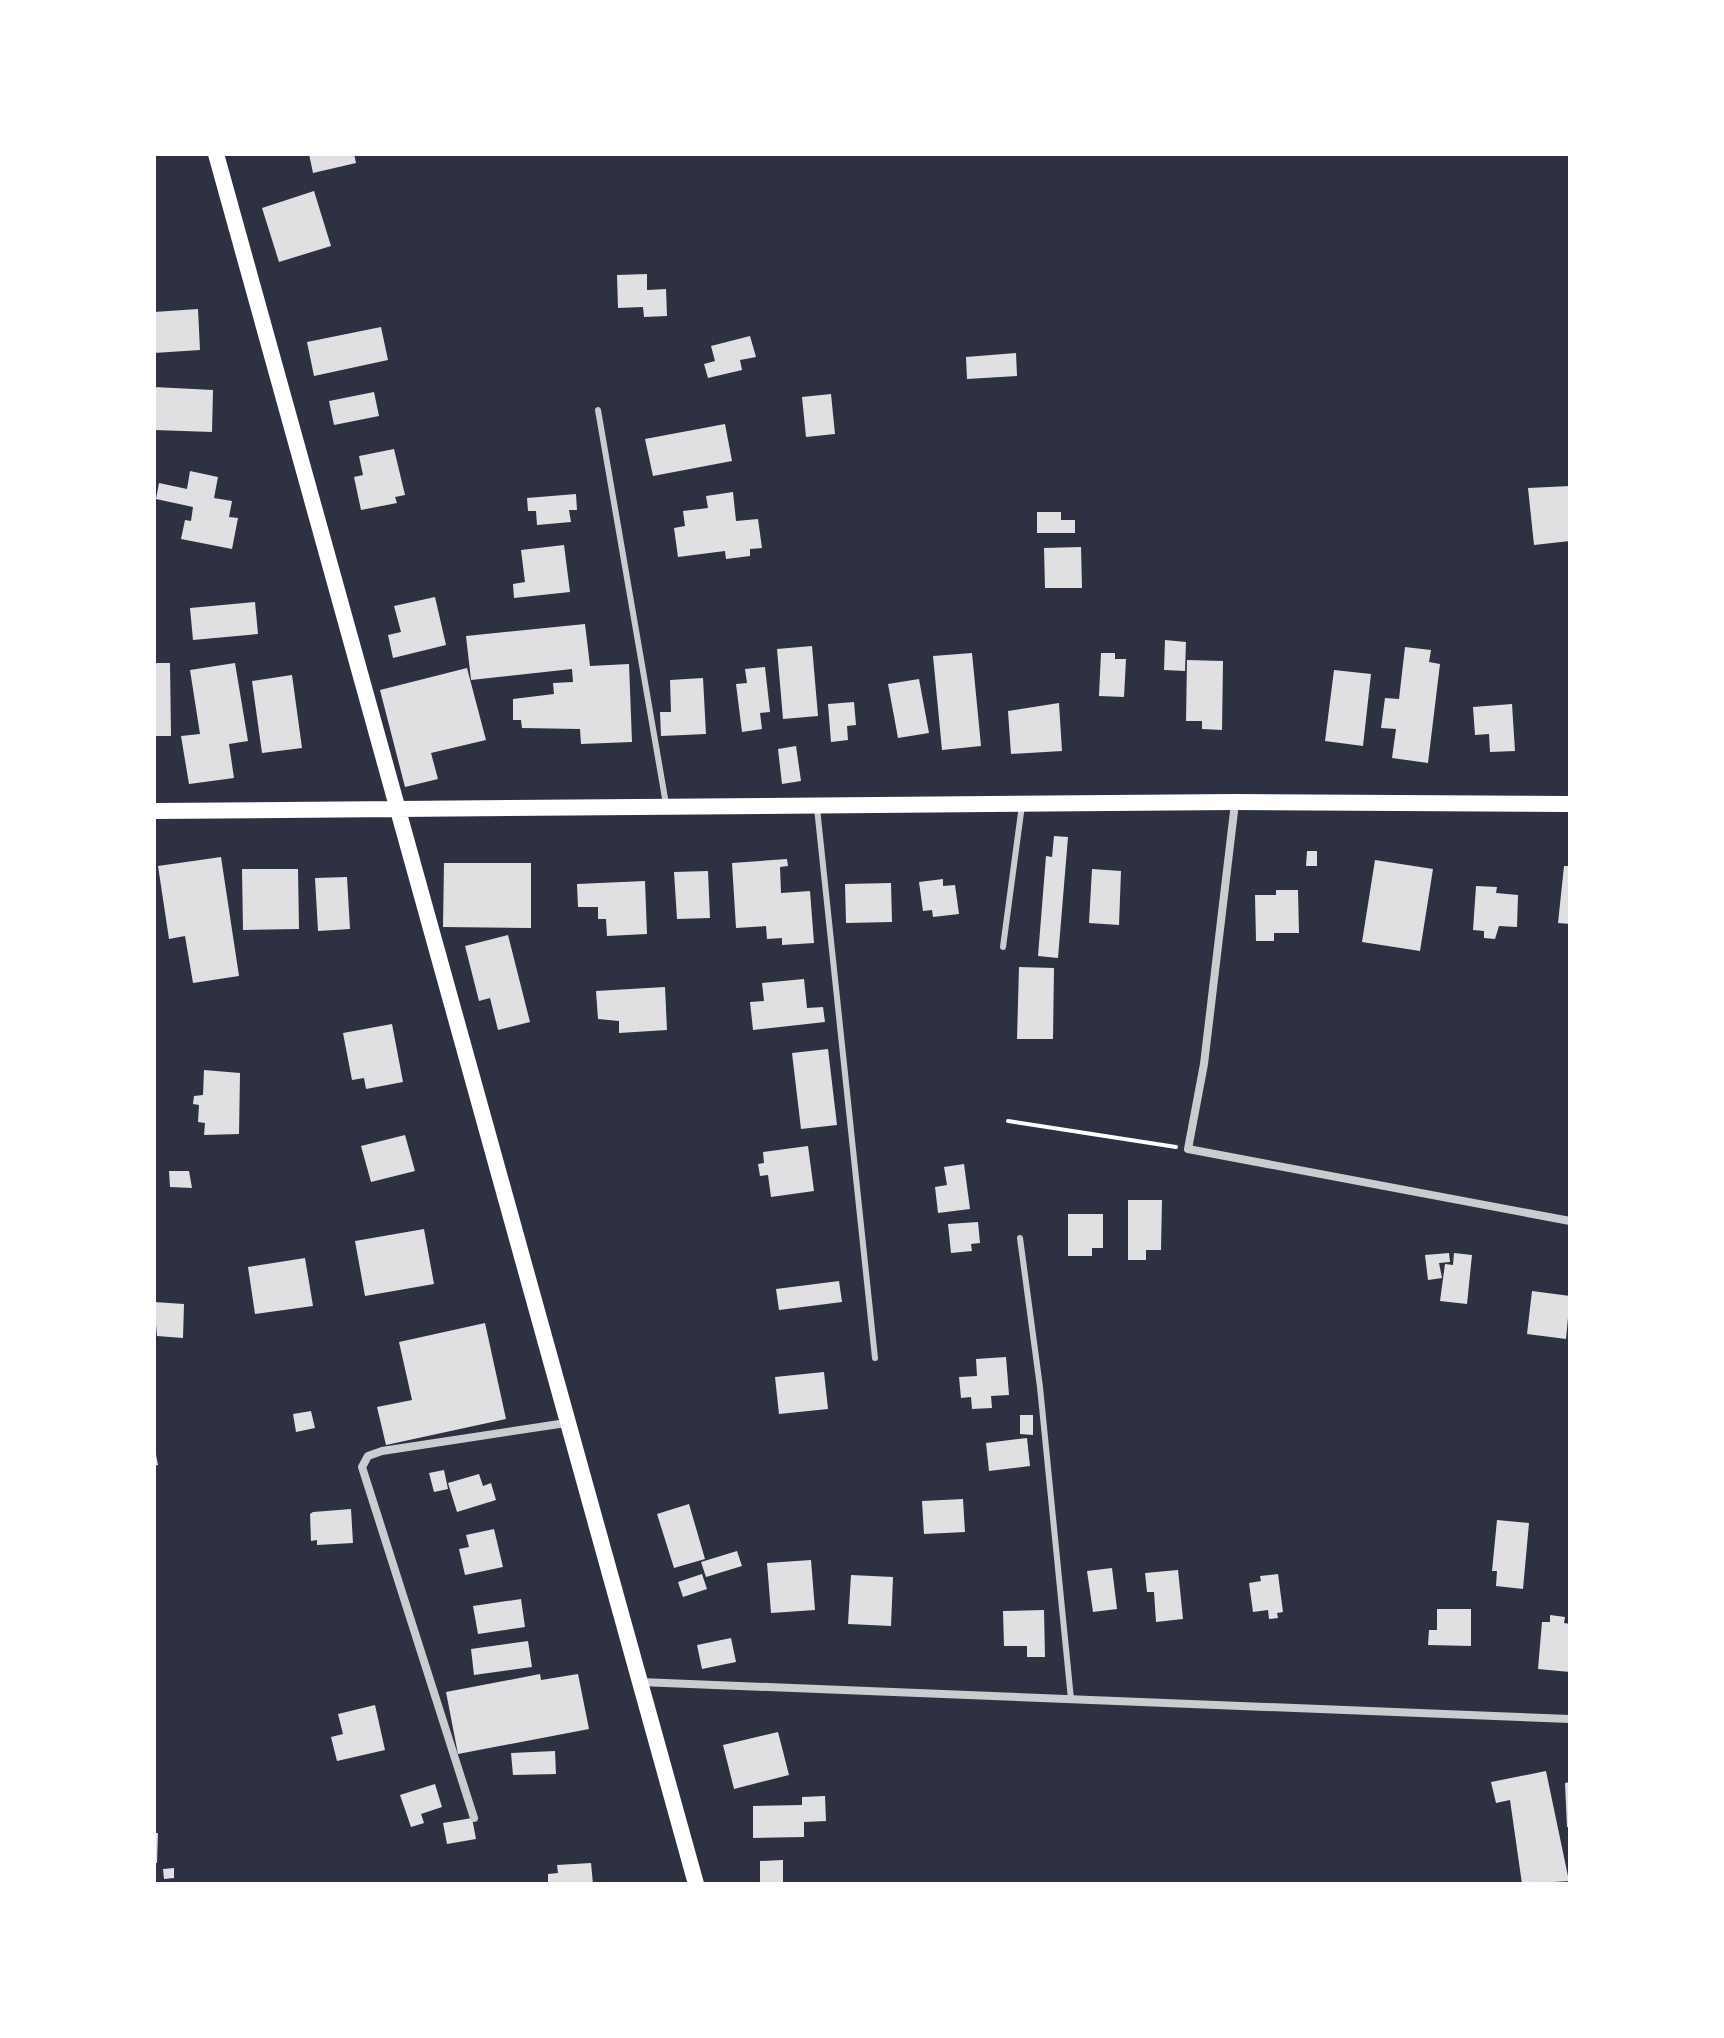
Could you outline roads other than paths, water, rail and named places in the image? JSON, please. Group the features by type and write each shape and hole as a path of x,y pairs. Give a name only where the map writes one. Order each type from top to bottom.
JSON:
{"main road":[{"path":"216,154 696,1884"},
{"path":"154,811 1235,802 1570,804"}],"street":[{"path":"1235,802 1204,1064 1188,1149 1570,1221"},
{"path":"474,1818 362,1467 368,1456 382,1451 566,1423"},
{"path":"639,1682 1570,1719"}],"lane":[{"path":"598,410 666,805"},
{"path":"1003,947 1022,805"},
{"path":"817,806 875,1358"},
{"path":"1020,1238 1040,1387 1071,1699"}]}
